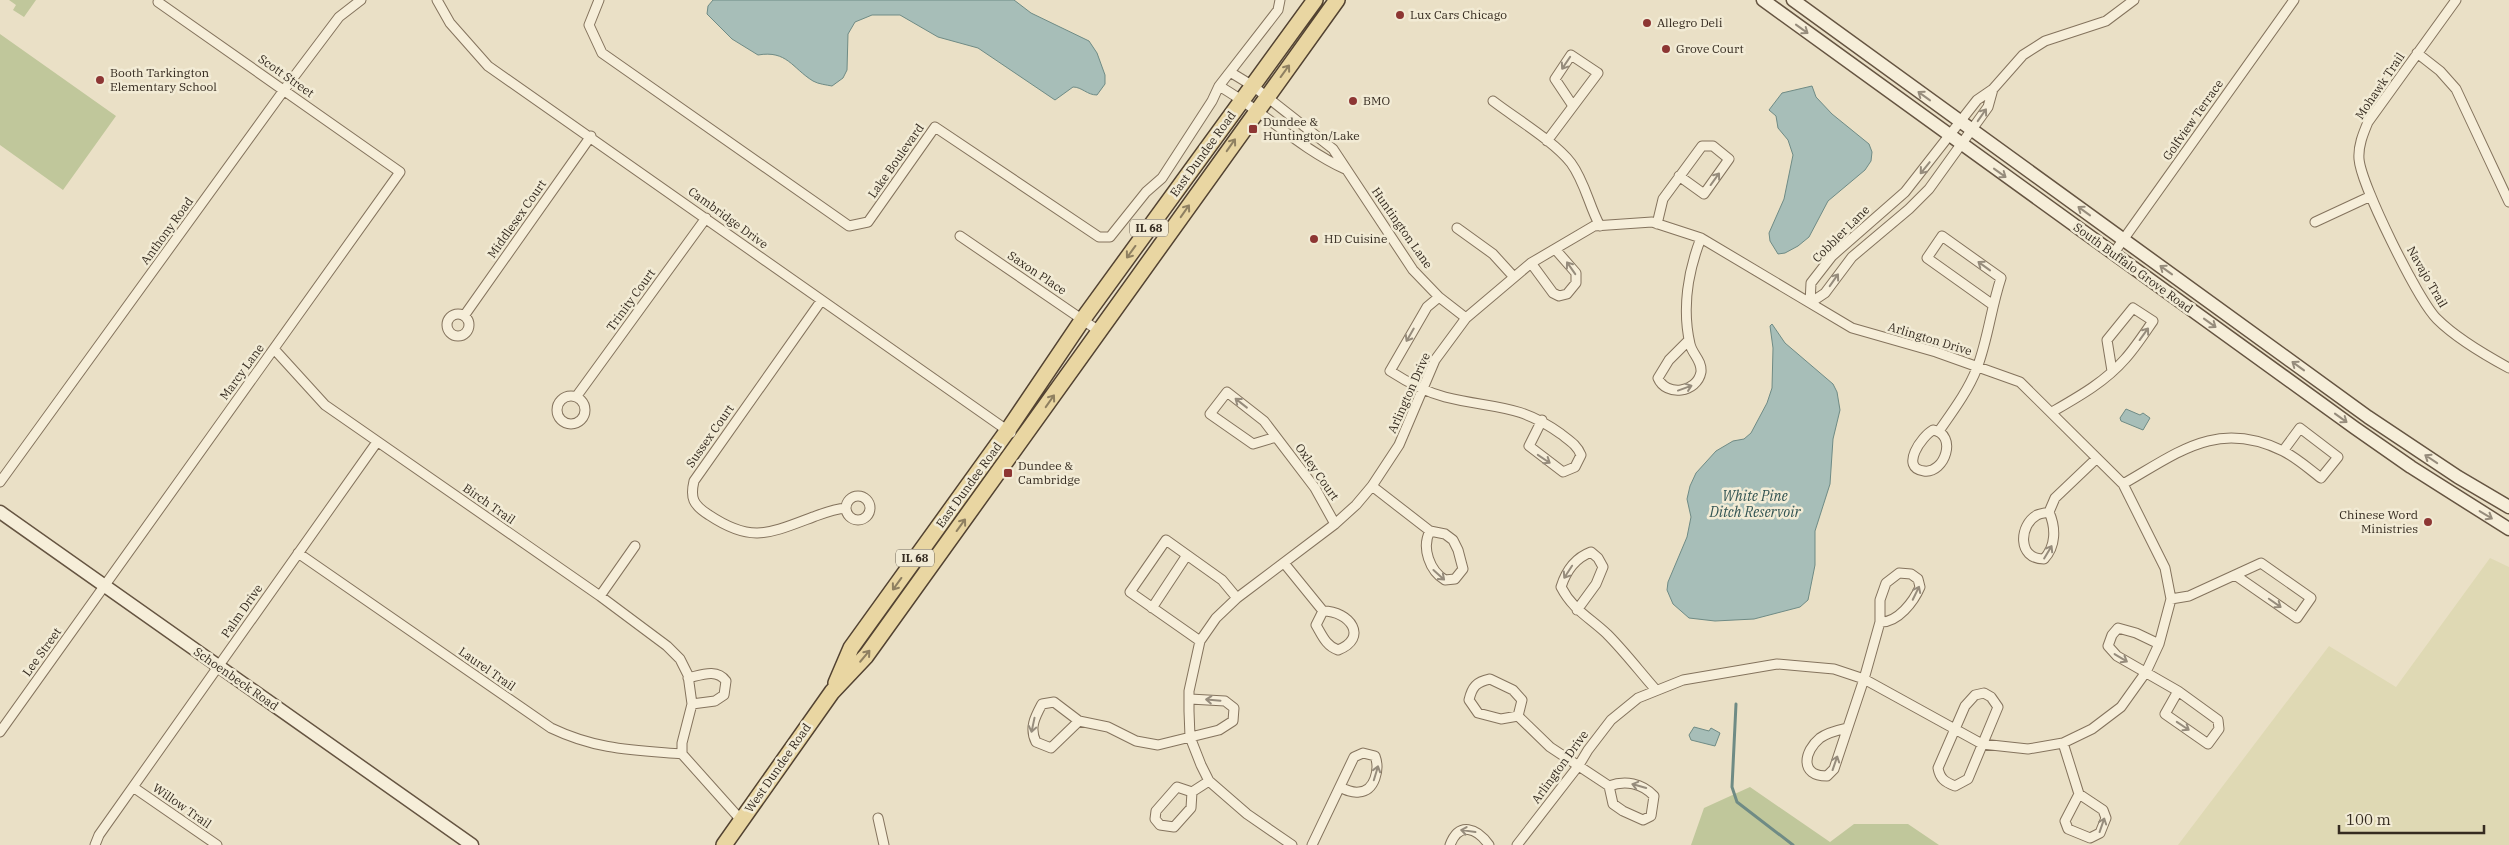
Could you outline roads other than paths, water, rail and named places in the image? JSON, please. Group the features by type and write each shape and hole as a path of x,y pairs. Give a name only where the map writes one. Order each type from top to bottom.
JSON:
{"main road":[{"name":"East Dundee Road","path":"832,692 850,648 1008,430 1083,319 1315,0"},
{"name":"East Dundee Road","path":"832,692 866,656 1266,96 1337,0"},
{"name":"South Buffalo Grove Road","path":"1763,0 1967,138 2124,239 2368,417 2458,477 2509,507"},
{"name":"South Buffalo Grove Road","path":"1794,0 2113,254 2411,468 2509,529"},
{"name":"Schoenbeck Road","path":"0,512 472,845"},
{"name":"West Dundee Road","path":"724,845 832,692"}],"street":[{"name":"Anthony Road","path":"0,482 284,90 339,17 361,0"},
{"name":"Cambridge Drive","path":"437,0 450,23 488,66 1021,440"},
{"name":"Lake Boulevard","path":"599,0 589,25 602,53 849,226 868,222 934,127 1099,237 1110,237 1146,192 1162,178 1212,101 1219,86 1278,10 1280,0"},
{"path":"1993,90 2023,55 2045,41 2106,21 2134,0"},
{"name":"Golfview Terrace","path":"2113,254 2294,0"},
{"name":"Mohawk Trail","path":"2371,196 2359,159 2362,138 2368,122 2456,0"},
{"name":"Scott Street","path":"158,2 400,172"},
{"path":"2416,53 2440,71 2456,89 2509,202"},
{"path":"1547,141 1574,106 1598,73 1571,55 1555,79 1574,106"},
{"path":"1230,72 1252,86"},
{"path":"1219,86 1243,100 1325,160 1345,169"},
{"name":"Huntington Lane","path":"1252,86 1333,149 1413,270 1439,297 1466,318"},
{"name":"Cobbler Lane","path":"1810,303 1811,283 1832,256 1905,192 1977,100 1993,90"},
{"name":"Cobbler Lane","path":"1810,303 1825,293 1852,258 1919,200 1988,108 1993,90"},
{"path":"1493,101 1547,141 1571,162 1584,184 1600,226"},
{"name":"Middlesex Court","path":"464,316 590,136"},
{"path":"1656,224 1663,199 1679,176 1702,146 1713,146 1729,159 1704,194 1679,176"},
{"name":"Marcy Lane","path":"105,586 400,172"},
{"path":"2315,222 2371,196"},
{"name":"Navajo Trail","path":"2371,196 2416,287 2436,318 2485,355 2509,368"},
{"name":"Trinity Court","path":"576,397 706,218"},
{"name":"Arlington Drive","path":"1292,845 1247,814 1209,782 1190,737 1189,691 1200,641 1216,618 1237,598 1335,524 1356,505 1372,486 1400,445 1435,360 1466,318 1512,276 1594,226 1652,222 1701,238 1852,328 1936,352 2020,382 2123,484 2165,568 2171,599 2159,644 2146,672 2121,707 2092,729 2062,743 2028,749 1982,744 1864,679 1834,669 1777,664 1683,680 1638,698 1611,720 1579,765 1516,845"},
{"path":"1457,228 1493,254 1512,276"},
{"name":"Saxon Place","path":"960,236 1099,331"},
{"path":"1940,431 1968,389 1978,367 2001,278 1942,236 1927,258 1993,305"},
{"path":"1689,340 1669,360 1658,378 1661,385 1673,391 1690,388 1699,378 1701,369 1699,359 1691,348 1685,322 1691,263 1701,238"},
{"path":"1531,263 1553,293 1559,296 1567,294 1576,283 1576,273 1556,248"},
{"path":"1439,297 1426,307 1390,371 1444,397 1512,408 1542,420 1577,446 1582,455 1575,467 1563,472 1529,446 1542,420"},
{"name":"Sussex Court","path":"822,301 694,481 691,494 693,503 706,513 728,528 749,534 783,529 835,509 846,508"},
{"path":"2052,412 2090,390 2112,371 2125,359 2153,321 2133,308 2107,340 2112,371"},
{"name":"Birch Trail","path":"274,349 325,406 600,596 667,646 680,659 688,678 692,704 682,743 682,754"},
{"name":"Oxley Court","path":"1276,437 1253,444 1210,414 1227,392 1264,421 1315,488 1335,524"},
{"path":"2123,484 2189,446 2227,437 2250,439 2283,451 2321,478 2338,457 2300,428 2283,451"},
{"path":"1933,430 1940,431 1948,445 1939,465 1933,470 1918,469 1913,462 1913,454 1918,445 1929,432 1933,430"},
{"name":"Palm Drive","path":"95,845 99,836 133,787 378,442"},
{"path":"2049,512 2038,515 2031,520 2026,530 2023,543 2024,550 2033,558 2044,559 2052,548 2054,524 2049,512 2055,498 2098,458"},
{"path":"1372,486 1430,531 1445,534 1453,540 1463,568 1455,579 1445,580 1435,573 1431,566 1427,554 1430,531"},
{"path":"1200,641 1130,592 1166,540 1222,580 1237,598"},
{"path":"600,596 635,546"},
{"path":"1577,610 1596,584 1603,567 1598,558 1591,552 1579,557 1565,576 1561,587 1569,602 1577,610 1606,634 1656,690"},
{"name":"Laurel Trail","path":"298,553 552,728 576,740 599,746 682,754"},
{"path":"1152,608 1187,555"},
{"path":"2171,599 2189,596 2261,562 2311,598 2297,618 2235,575"},
{"path":"1284,563 1323,612"},
{"path":"1847,728 1834,731 1820,738 1808,755 1807,766 1812,773 1818,776 1827,776 1834,769 1864,679 1880,622 1880,600 1886,583 1899,573 1911,574 1918,580 1920,587 1908,606 1895,618 1880,622"},
{"name":"Lee Street","path":"0,732 105,586"},
{"path":"1334,611 1345,617 1352,625 1354,637 1348,646 1338,650 1330,647 1316,625 1323,612 1334,611"},
{"path":"2159,644 2136,633 2118,628 2109,640 2109,650 2178,691 2218,720 2219,730 2208,744 2165,714 2178,691"},
{"path":"688,678 716,673 722,675 726,681 724,695 715,701 692,704"},
{"path":"1490,680 1513,690 1522,700 1518,716 1501,719 1478,713 1469,700 1472,688 1479,681 1490,680"},
{"path":"1984,693 1991,697 1998,707 1982,744 1968,779 1955,786 1945,782 1939,775 1938,768 1970,699 1984,693"},
{"path":"1079,720 1051,748 1036,742 1031,733 1034,718 1042,704 1054,702 1079,720 1108,727 1136,741 1158,745 1219,730 1234,721 1236,714 1234,708 1224,701 1190,699"},
{"path":"1518,716 1550,747 1609,786 1613,804 1643,820 1651,816 1654,796 1647,788 1619,782 1609,786"},
{"path":"2062,743 2079,794 2103,810 2106,818 2100,833 2090,838 2068,829 2065,821 2079,794"},
{"path":"1312,845 1354,757 1363,753 1375,756 1378,764 1376,777 1369,788 1362,792 1355,792 1340,787"},
{"path":"682,754 741,820"},
{"path":"1192,792 1191,808 1174,827 1160,826 1155,819 1156,811 1168,795 1177,787 1192,792 1209,782"},
{"name":"Willow Trail","path":"133,787 216,845"},
{"path":"878,818 884,845"},
{"path":"1450,845 1454,834 1461,830 1468,830 1480,834 1490,845"}],"water":[{"path":"713,0 1014,0 1031,13 1089,41 1097,53 1105,75 1105,84 1097,95 1073,87 1055,100 978,48 938,37 900,15 872,15 855,22 848,34 847,70 843,78 832,86 817,83 783,58 768,54 758,55 732,39 707,14 708,6"},
{"path":"1812,86 1816,97 1832,114 1869,144 1872,152 1871,161 1865,170 1828,201 1809,237 1798,246 1785,253 1778,254 1770,241 1769,233 1784,199 1793,155 1788,140 1778,128 1776,116 1769,110 1782,93"},
{"name":"White Pine Ditch Reservoir","path":"1772,324 1785,343 1833,384 1837,392 1840,410 1833,439 1830,484 1815,531 1815,565 1808,600 1800,607 1754,619 1715,621 1689,618 1673,604 1667,590 1668,582 1687,537 1691,517 1687,499 1690,486 1696,473 1716,451 1733,441 1744,439 1751,433 1767,403 1772,388 1773,348 1770,326"},
{"path":"2126,409 2140,415 2143,413 2150,418 2143,430 2121,421 2120,418"},
{"path":"1694,727 1709,731 1711,728 1720,733 1715,746 1691,740 1689,735"}],"waterway":[{"path":"1736,704 1732,787 1737,802 1793,845"}],"place":[{"name":"Lux Cars Chicago","path":"1400,15"},
{"name":"Allegro Deli","path":"1647,23"},
{"name":"Grove Court","path":"1666,49"},
{"name":"Booth Tarkington Elementary School","path":"100,80"},
{"name":"BMO","path":"1353,101"},
{"name":"Dundee & Huntington/Lake","path":"1253,129"},
{"name":"HD Cuisine","path":"1314,239"},
{"name":"Dundee & Cambridge","path":"1008,473"},
{"name":"Chinese Word Ministries","path":"2428,522"}]}
